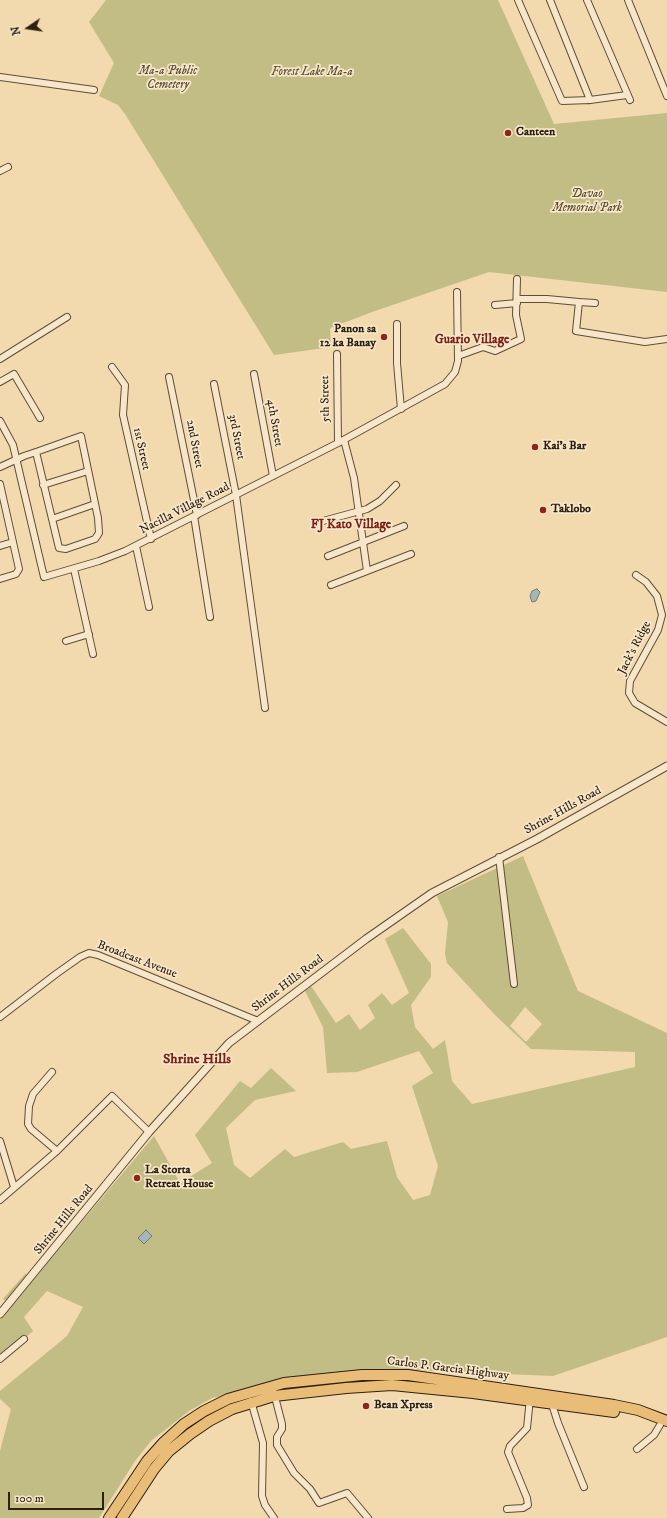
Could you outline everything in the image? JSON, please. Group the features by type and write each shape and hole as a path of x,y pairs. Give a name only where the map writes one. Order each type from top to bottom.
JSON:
{"highway":[{"name":"Carlos P. Garcia Highway","path":"110,1518 136,1476 167,1439 204,1411 228,1399 272,1386 345,1376 392,1374 530,1396 638,1410 665,1425"},
{"name":"Carlos P. Garcia Highway","path":"122,1518 143,1484 169,1451 209,1421 252,1402 274,1396 346,1388 392,1385 530,1396"}],"street":[{"path":"518,0 562,101 629,97 587,0"},
{"path":"550,0 590,100"},
{"path":"628,0 667,96"},
{"path":"0,77 94,90"},
{"path":"0,171 8,167"},
{"path":"458,356 483,347 495,350 521,339 516,322 517,279"},
{"name":"Nacilla Village Road","path":"0,420 11,440 44,577 114,556 136,546 341,442 449,381 455,372 458,356 457,292"},
{"path":"495,305 517,301 547,299 595,303"},
{"path":"579,302 576,332 645,342 667,339"},
{"path":"0,359 67,317"},
{"path":"397,324 401,409"},
{"name":"5th Street","path":"336,354 341,442 353,473 367,571"},
{"name":"1st Street","path":"112,368 125,385 122,415 151,538"},
{"path":"0,382 14,374 40,418"},
{"name":"4th Street","path":"254,374 273,476"},
{"name":"2nd Street","path":"169,377 196,516 210,617"},
{"name":"3rd Street","path":"214,384 236,495 265,708"},
{"path":"0,467 16,459 81,436 95,504 99,533 95,539 66,549 61,549 58,545 36,452"},
{"path":"43,485 88,471"},
{"path":"0,484 3,512 13,542 18,572 0,579"},
{"path":"323,521 359,512 373,506 396,485"},
{"path":"52,519 95,504"},
{"path":"328,556 404,526"},
{"path":"0,546 13,542"},
{"path":"136,546 149,607"},
{"path":"331,585 411,554"},
{"path":"74,568 94,654"},
{"name":"Jack's Ridge","path":"636,575 646,582 657,596 662,615 658,630 630,681 629,693 635,703 667,722"},
{"path":"66,641 89,634"},
{"name":"Shrine Hills Road","path":"0,1314 149,1132 209,1063 229,1043 401,914 454,880 537,839 667,766"},
{"path":"499,858 514,984"},
{"name":"Broadcast Avenue","path":"0,1017 56,974 80,957 89,953 98,955 258,1021"},
{"path":"52,1072 33,1094 29,1106 28,1124 31,1129 57,1151"},
{"path":"0,1200 57,1151 112,1096 149,1132"},
{"path":"0,1141 14,1187"},
{"path":"0,1359 24,1339"},
{"path":"272,1386 282,1424 282,1430 276,1441 294,1474 310,1489 319,1503 348,1493 368,1518"},
{"path":"249,1392 263,1448 262,1496 265,1505 274,1518"},
{"path":"507,1509 523,1508 528,1505 527,1498 508,1452 510,1446 527,1428 530,1396"},
{"path":"551,1399 584,1487"},
{"path":"637,1449 665,1425"}],"green space":[{"path":"106,0 498,0 554,124 667,113 667,292 489,272 330,328 331,347 274,355 125,114 118,105 99,96 114,63 89,22"},
{"path":"523,856 578,991 667,1033 667,1337 553,1376 385,1369 212,1398 189,1411 151,1441 135,1461 99,1518 0,1518 0,1451 11,1409 0,1399 0,1391 67,1336 83,1307 47,1291 24,1317 33,1331 0,1359 0,1319 154,1136 180,1183 212,1163 195,1135 240,1081 251,1088 271,1068 296,1091 255,1100 226,1128 234,1165 250,1178 285,1149 294,1157 343,1142 351,1149 387,1141 397,1177 413,1200 430,1195 438,1166 412,1086 433,1073 419,1051 357,1072 327,1073 323,1027 305,991 311,986 336,1023 349,1014 360,1030 375,1018 368,1005 382,993 392,1005 409,993 385,939 403,928 431,964 431,977 411,1005 415,1027 433,1049 445,1040 452,1081 472,1104 635,1067 635,1052 531,1049 495,1015 447,963 445,953 448,922 437,896","holes":["525,1007 542,1024 526,1042 510,1026"]},
{"path":"25,1274 28,1275 6,1301 3,1299 1,1301"}],"shaded area":[{"path":"537,589 540,592 536,601 532,602 530,596 532,591"},
{"path":"146,1230 152,1236 144,1244 138,1238"}],"place":[{"name":"Canteen","path":"508,133"},
{"name":"Panon sa 12 ka Banay","path":"384,337"},
{"name":"Kai's Bar","path":"535,447"},
{"name":"Taklobo","path":"543,510"},
{"name":"La Storta Retreat House","path":"137,1178"},
{"name":"Bean Xpress","path":"366,1406"}],"district":[{"name":"Guario Village","path":"472,340"},
{"name":"FJ Kato Village","path":"351,525"},
{"name":"Shrine Hills","path":"197,1060"}],"park label":[{"name":"Forest Lake Ma-a","path":"312,73"},
{"name":"Ma-a Public Cemetery","path":"168,79"},
{"name":"Davao Memorial Park","path":"587,202"}]}
